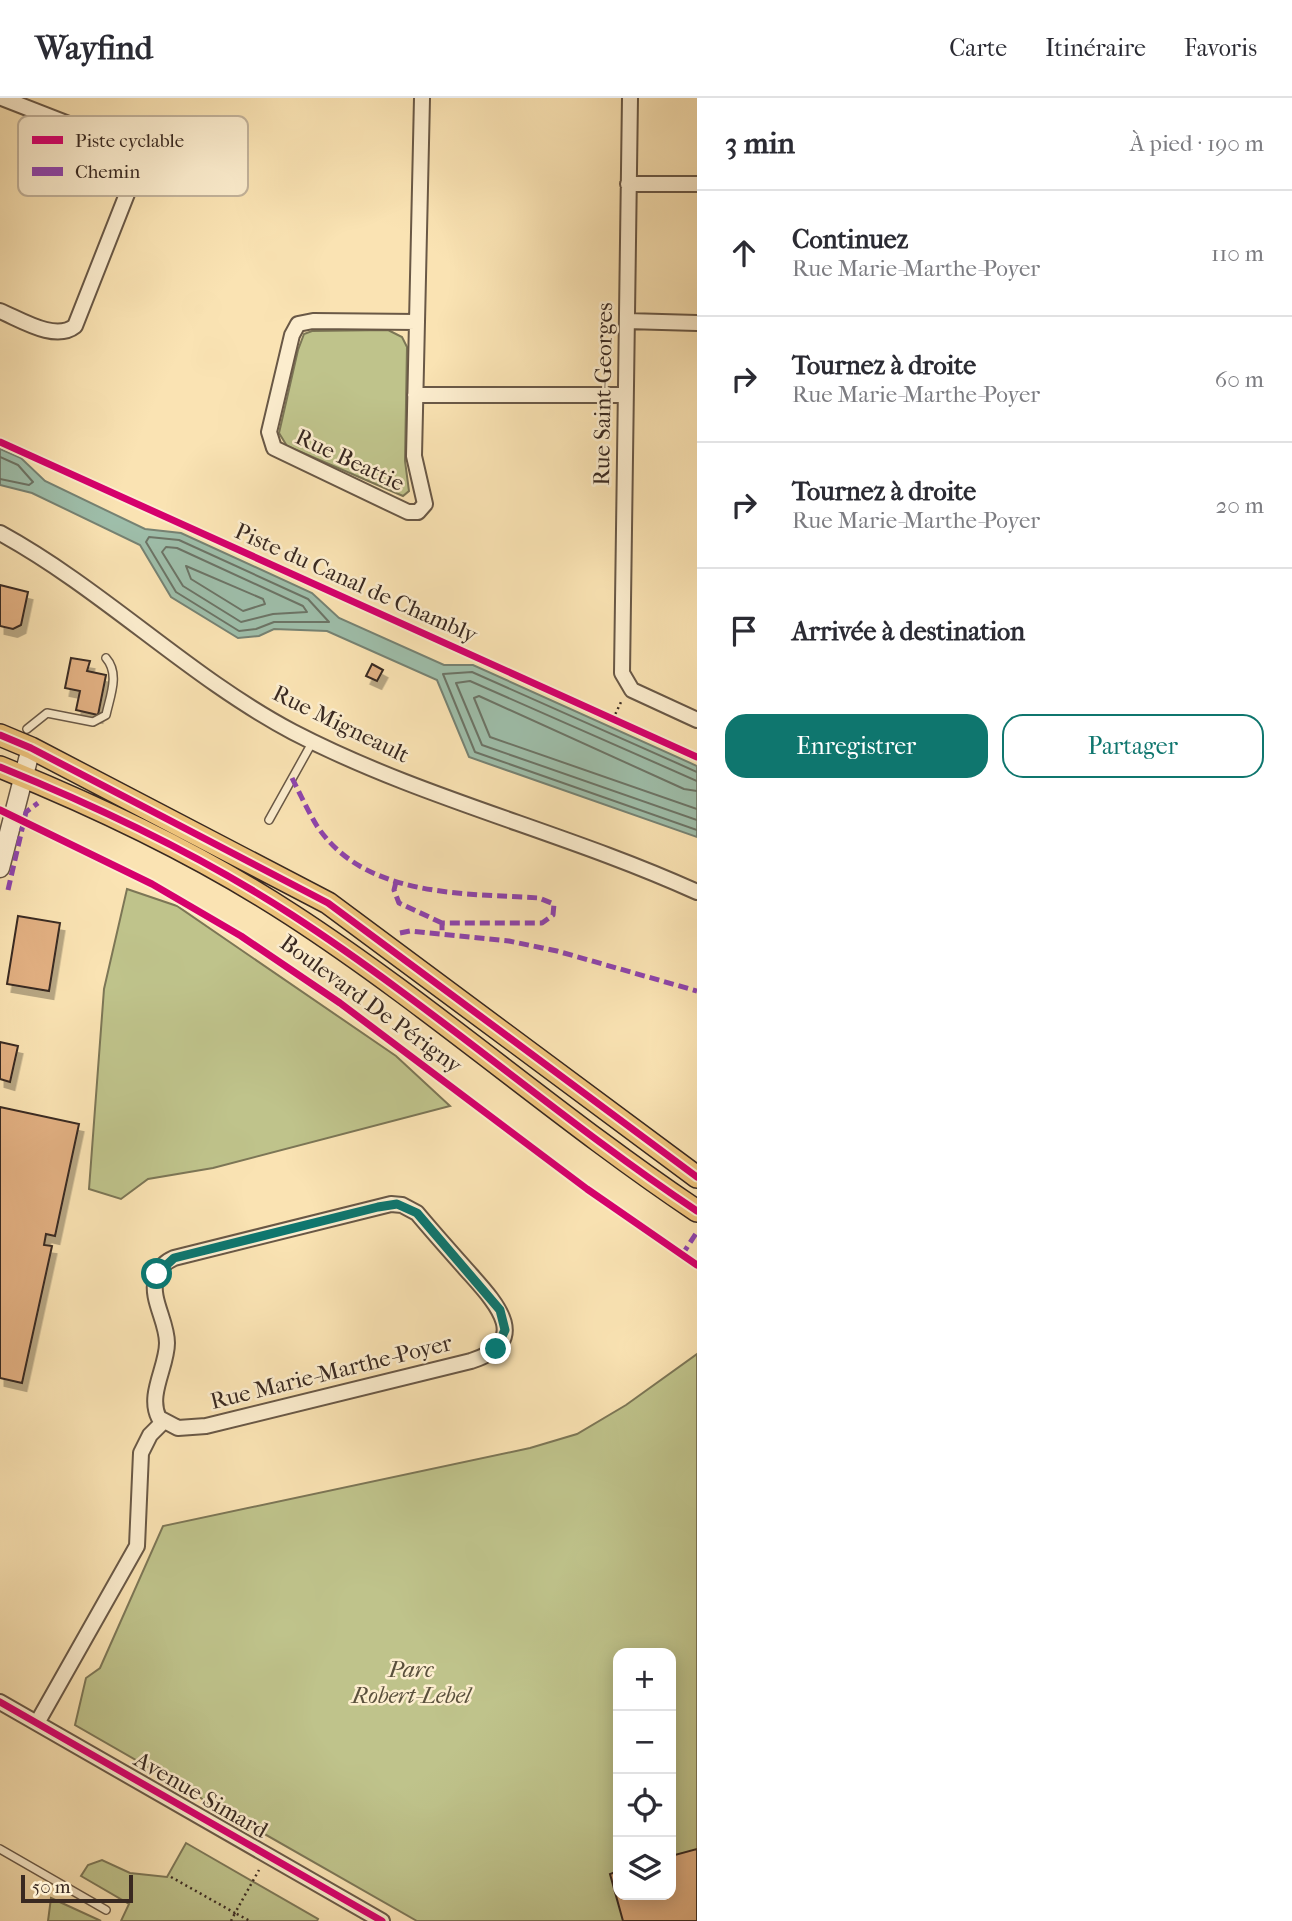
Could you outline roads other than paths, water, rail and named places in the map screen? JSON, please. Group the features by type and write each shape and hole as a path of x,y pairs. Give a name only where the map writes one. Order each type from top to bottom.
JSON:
{"main road":[{"path":"0,736 29,739 328,902 697,1177"},
{"name":"Boulevard De Périgny","path":"0,767 133,825 225,874 294,916 357,959 697,1211"}],"street":[{"path":"2,98 48,116"},
{"name":"Rue Beattie","path":"417,322 313,321 298,324 292,335 269,432 271,443 285,456 401,509 418,512 426,497 414,466 422,98"},
{"name":"Rue Saint-Georges","path":"629,98 622,667 624,680 630,688 697,720"},
{"path":"628,184 697,184"},
{"path":"0,311 53,331 63,332 75,326 126,196"},
{"path":"627,321 697,323"},
{"path":"415,395 625,395"},
{"name":"Rue Migneault","path":"0,533 80,581 254,708 313,741 404,780 697,892"},
{"path":"0,868 29,739"},
{"name":"Rue Marie-Marthe-Poyer","path":"402,1205 417,1213 497,1306 504,1320 505,1330 499,1345 487,1355 471,1361 206,1426 187,1429 163,1422 155,1404 167,1341 155,1286 160,1268 174,1258 378,1207 402,1205"},
{"path":"37,1723 137,1546 141,1453 150,1435 163,1422"},
{"name":"Avenue Simard","path":"0,1702 382,1921"}],"lane":[{"path":"29,739 47,713 93,722 106,715 114,679 113,667 106,657"},
{"path":"270,820 313,741"},
{"path":"0,1849 106,1910"}],"water":[{"path":"0,449 21,458 45,481 145,529 181,533 312,593 339,618 444,665 473,665 697,766 697,837 469,757 437,680 327,631 274,629 259,636 238,638 171,597 140,545 32,493 0,485"}],"park label":[{"name":"Parc Robert-Lebel","path":"411,1682"}]}
